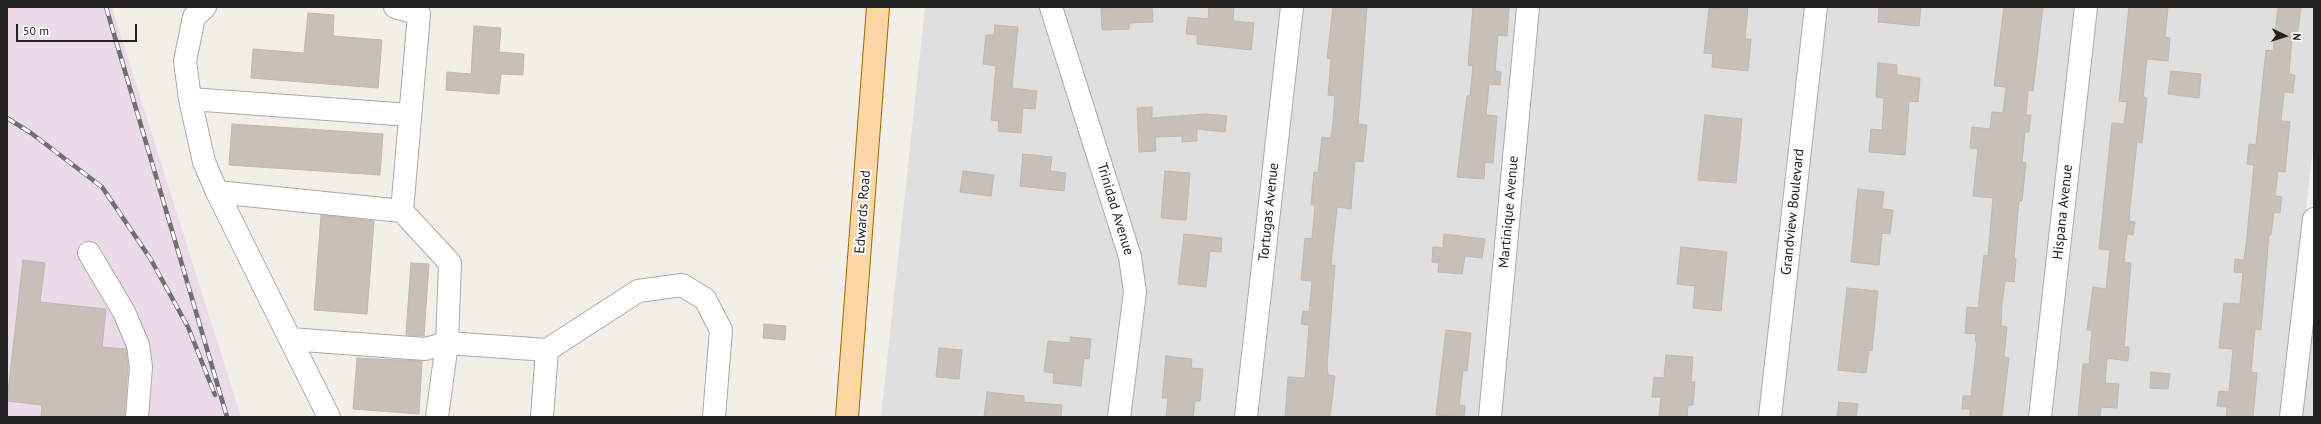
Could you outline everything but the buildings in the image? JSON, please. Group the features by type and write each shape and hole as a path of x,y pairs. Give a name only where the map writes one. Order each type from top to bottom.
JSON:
{"main road":[{"name":"Edwards Road","path":"847,417 878,7"}],"street":[{"path":"205,7 194,17 185,60 190,99 204,162 217,192 329,417"},
{"path":"395,7 419,10 402,211"},
{"name":"Trinidad Avenue","path":"1051,7 1130,256 1135,292 1119,417"},
{"name":"Tortugas Avenue","path":"1246,417 1292,7"},
{"name":"Martinique Avenue","path":"1490,417 1528,7"},
{"name":"Grandview Boulevard","path":"1770,417 1816,7"},
{"name":"Hispana Avenue","path":"2040,417 2086,7"},
{"path":"190,99 410,115"},
{"path":"217,192 402,211 450,263 447,343 437,417"},
{"path":"2291,417 2314,219"},
{"path":"89,253 124,312 138,345 141,367 137,417"},
{"path":"290,339 425,349 447,343 547,350 638,291 682,285 705,299 721,330 714,417"},
{"path":"542,417 547,350"}],"shaded area":[{"path":"7,7 112,7 241,417 7,417"},
{"path":"925,7 1041,7 1121,258 1126,292 1110,417 881,417"},
{"path":"1060,7 1282,7 1237,417 1129,417 1144,293"},
{"path":"1301,7 1518,7 1481,417 1256,417"},
{"path":"1537,7 1807,7 1761,417 1500,417"},
{"path":"1825,7 2077,7 2031,417 1780,417"},
{"path":"2095,7 2314,7 2314,140 2282,417 2050,417"},
{"path":"2314,301 2314,417 2301,417"}],"railway":[{"path":"106,7 227,417"},
{"path":"7,118 31,133 102,187 150,258 188,327 215,395"}]}
